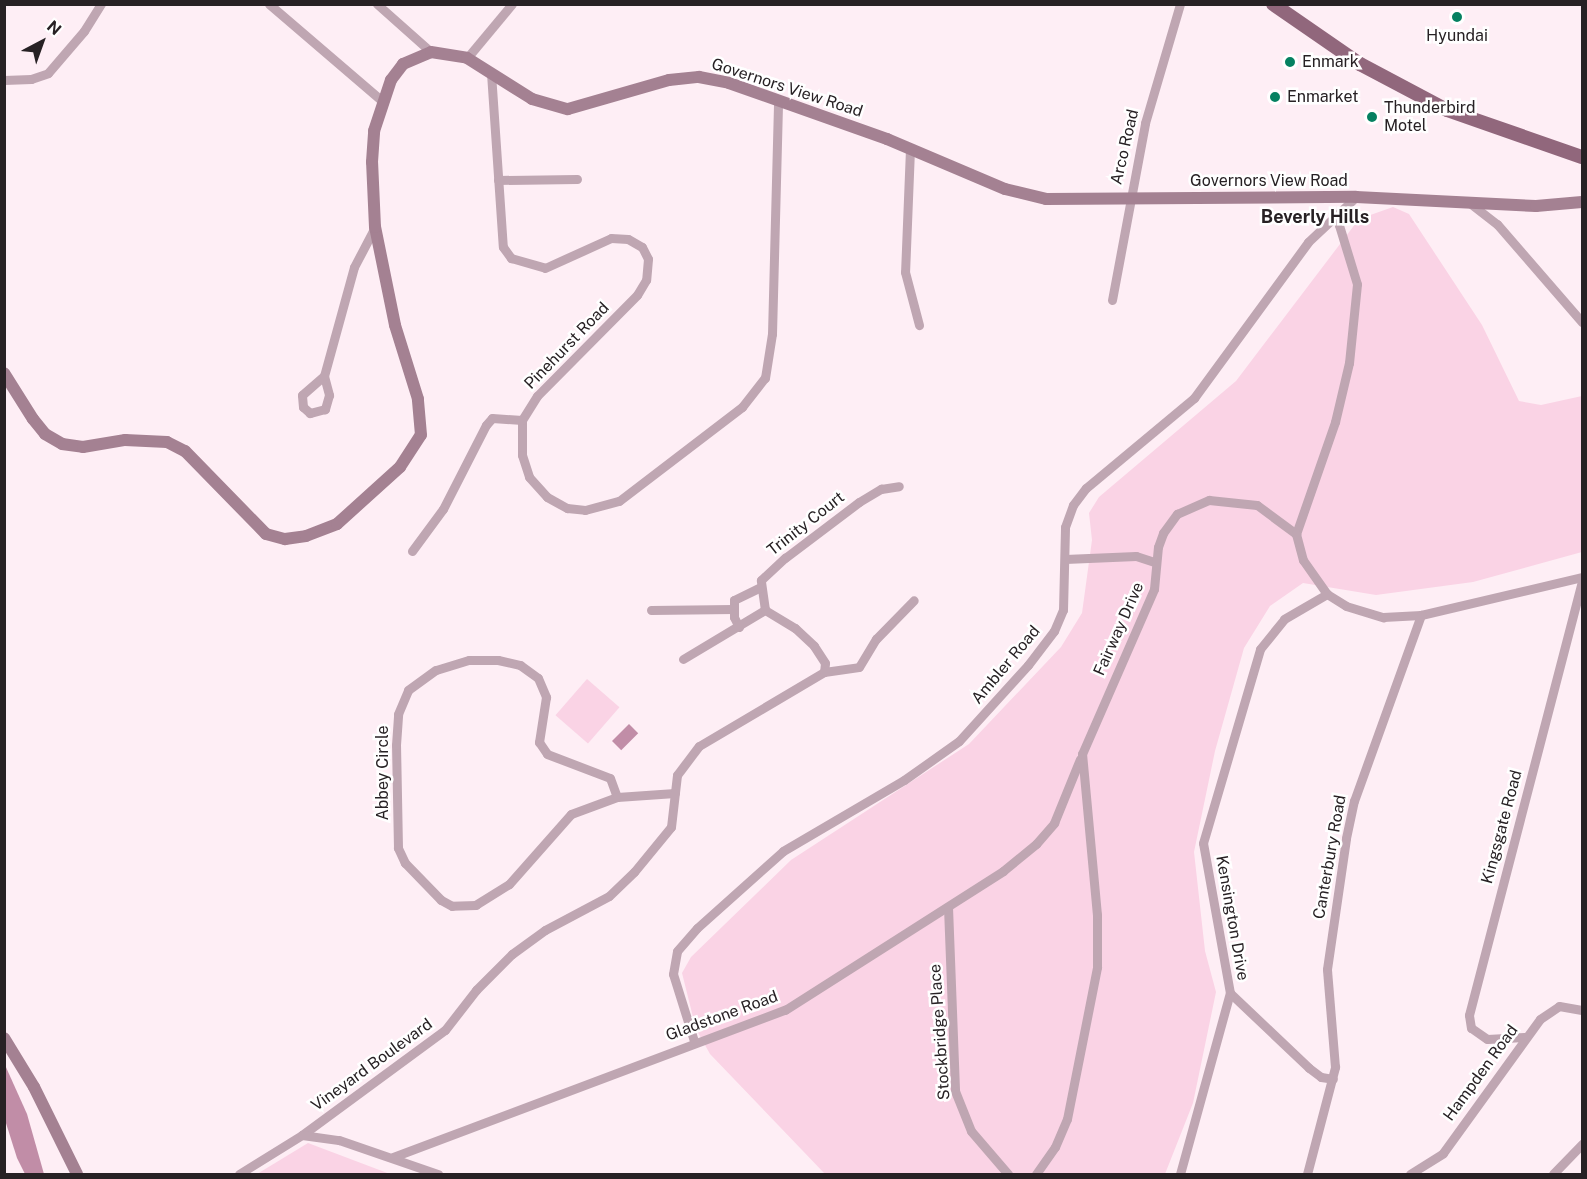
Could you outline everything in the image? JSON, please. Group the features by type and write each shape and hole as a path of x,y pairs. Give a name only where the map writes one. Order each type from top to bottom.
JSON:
{"main road":[{"path":"1273,4 1360,64 1447,110 1582,155"}],"street":[{"path":"4,80 31,79 48,73 84,31 101,4"},
{"path":"269,4 382,101"},
{"path":"4,373 45,434 62,444 82,447 125,440 167,442 185,452 266,534 285,539 306,536 337,524 400,467 421,435 418,399 394,325 375,227 372,162 374,131 382,101 404,64 431,52 377,4"},
{"path":"467,58 512,4"},
{"name":"Arco Road","path":"1112,300 1145,123 1180,4"},
{"name":"Governors View Road","path":"431,52 467,58 532,99 568,109 669,80 699,77 778,99 1026,195 1046,199 1356,197 1536,206 1582,202"},
{"name":"Pinehurst Road","path":"491,73 503,247 520,264 545,268 611,238 627,239 642,247 648,259 646,280 637,295 537,396 522,420"},
{"path":"412,551 442,509 486,425 492,418 522,420 522,455 529,477 547,497 567,508 585,510 619,501 754,396 771,360 778,99"},
{"path":"910,149 905,272 919,325"},
{"path":"498,180 577,179"},
{"name":"Ambler Road","path":"694,1041 673,974 677,951 697,928 783,851 903,780 959,741 1054,631 1063,610 1065,527 1073,505 1086,488 1194,398 1308,242 1356,197"},
{"path":"1471,204 1497,224 1582,322"},
{"path":"1340,213 1339,225 1357,284 1349,363 1335,422 1296,534 1303,560 1327,594 1362,612 1402,618 1582,578"},
{"path":"324,376 354,267 375,227"},
{"name":"Trinity Court","path":"761,587 761,580 784,558 859,502 881,489 899,486"},
{"name":"Fairway Drive","path":"1036,1174 1055,1147 1067,1119 1097,967 1097,915 1082,754 1154,589 1155,562 1163,533 1183,510 1209,500 1257,505 1296,534"},
{"path":"1065,559 1136,556 1155,562"},
{"name":"Kingsgate Road","path":"1524,1037 1487,1039 1471,1028 1469,1015 1582,578"},
{"path":"740,627 733,609 739,595 761,587 765,610 795,628 814,646 825,663 824,672 859,667 876,639 914,600"},
{"name":"Kensington Drive","path":"1180,1174 1230,993 1203,843 1260,649 1284,619 1327,594"},
{"path":"651,610 733,609"},
{"path":"683,659 765,610"},
{"name":"Canterbury Road","path":"1333,1079 1327,969 1346,838 1354,801 1421,615"},
{"name":"Abbey Circle","path":"617,797 610,778 547,754 539,742 545,688 538,678 520,665 498,660 469,660 436,670 418,681 402,702 396,746 399,848 413,871 452,906 476,905 509,884 571,814 617,797 675,794"},
{"name":"Vineyard Boulevard","path":"302,1135 445,1030 476,990 512,954 545,930 609,896 671,827 682,764 699,746 824,672"},
{"name":"Gladstone Road","path":"393,1157 694,1041 785,1010 1003,872 1047,833 1071,789 1082,754"},
{"name":"Stockbridge Place","path":"948,907 955,1091 971,1131 1008,1174"},
{"path":"1230,993 1310,1068 1321,1077 1333,1079 1307,1174"},
{"name":"Hampden Road","path":"1410,1174 1443,1153 1524,1037 1559,1006 1582,1010"},
{"path":"4,1038 34,1087 77,1174"},
{"path":"239,1174 302,1135 339,1140 438,1174"},
{"path":"1553,1174 1582,1144"}],"shaded area":[{"path":"1393,207 1409,214 1482,325 1519,401 1541,405 1582,396 1582,552 1473,582 1376,595 1303,583 1270,606 1244,648 1215,751 1194,852 1205,951 1216,992 1193,1103 1165,1174 825,1174 710,1054 696,1029 682,973 691,957 791,860 969,744 1061,647 1082,613 1092,540 1089,513 1099,497 1236,381 1359,219"},
{"path":"587,679 619,707 588,743 556,715"},
{"path":"629,724 638,733 621,750 612,741"},
{"path":"5,1065 27,1114 44,1174 25,1174 17,1158 5,1120"},
{"path":"308,1143 390,1174 257,1174"}],"place":[{"name":"Hyundai","path":"1457,17"},
{"name":"Enmark","path":"1290,62"},
{"name":"Enmarket","path":"1275,97"},
{"name":"Thunderbird Motel","path":"1372,117"}],"district":[{"name":"Beverly Hills","path":"1315,217"}]}
